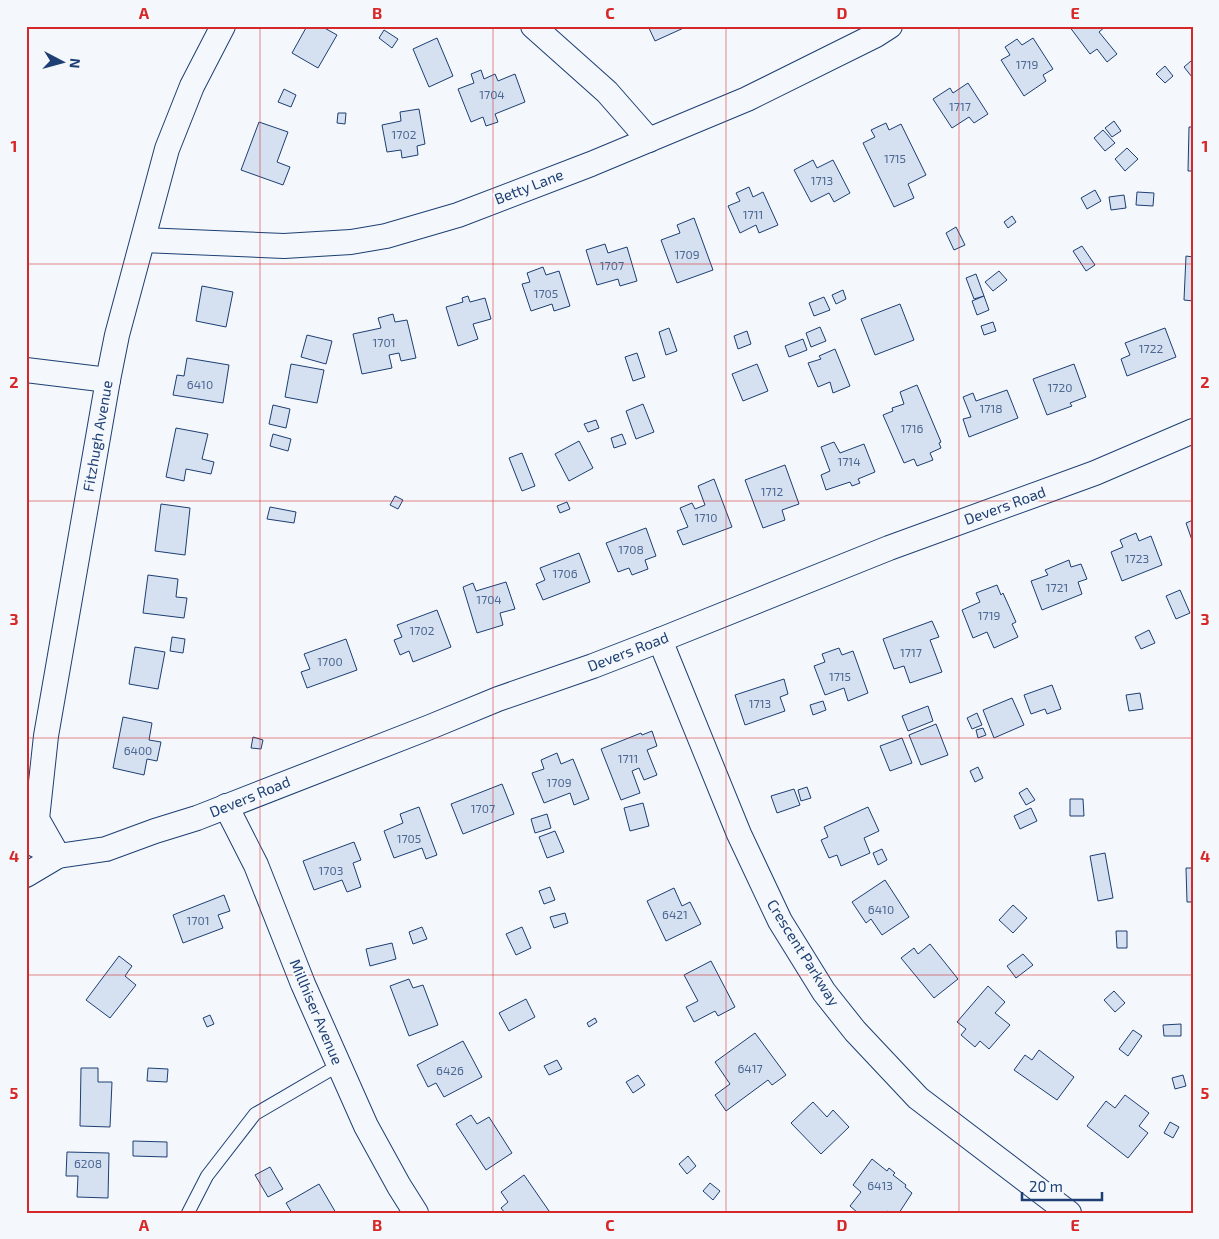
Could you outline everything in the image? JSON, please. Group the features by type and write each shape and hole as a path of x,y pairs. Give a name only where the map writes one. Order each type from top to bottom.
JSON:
{"street":[{"name":"Fitzhugh Avenue","path":"58,856 37,819 46,736 108,380 117,335 167,149 192,86 223,26"},
{"path":"533,26 607,92 649,140"},
{"name":"Betty Lane","path":"143,240 284,246 351,242 386,236 458,215 649,140 747,99 876,35 890,26"},
{"path":"26,370 108,380"},
{"name":"Devers Road","path":"26,875 58,856 106,849 226,806 498,699 593,666 660,640 889,548 1095,473 1193,431"},
{"name":"Crescent Parkway","path":"660,640 739,834 780,921 824,992 855,1031 918,1098 1068,1213"},
{"name":"Millhiser Avenue","path":"226,806 256,865 303,984 366,1126 416,1213"},
{"path":"26,840 58,856"}],"lane":[{"path":"188,1213 207,1176 255,1114 339,1065"}],"building":[{"path":"307,26 321,26 337,35 318,68 292,53"},
{"path":"648,26 688,26 655,41"},
{"path":"1069,26 1106,26 1099,32 1117,54 1107,62 1097,49 1090,54"},
{"path":"384,30 398,39 392,48 379,38"},
{"path":"437,38 453,76 429,87 413,49"},
{"path":"1033,38 1053,69 1043,75 1046,81 1024,96 1001,60 1010,55 1005,47 1017,39 1022,45"},
{"path":"1191,61 1193,62 1192,77 1184,67"},
{"path":"1165,66 1173,76 1165,83 1156,74"},
{"path":"481,70 484,79 495,74 498,81 515,74 525,102 495,114 498,122 486,126 483,117 471,122 458,89 474,83 471,74"},
{"path":"968,83 988,114 974,123 969,117 952,128 933,99 950,88 953,93"},
{"path":"284,89 296,95 291,107 278,102"},
{"path":"419,109 425,144 417,146 418,155 402,158 401,150 387,152 382,125 401,121 400,112"},
{"path":"338,113 346,113 345,124 337,123"},
{"path":"1114,121 1121,131 1112,137 1105,128"},
{"path":"259,122 288,132 277,162 290,167 283,185 241,170"},
{"path":"886,123 889,130 901,124 926,175 908,184 914,198 894,207 863,143 875,137 871,130"},
{"path":"1189,127 1193,127 1193,171 1188,171"},
{"path":"1103,130 1115,143 1105,151 1094,138"},
{"path":"1127,148 1138,159 1125,171 1115,159"},
{"path":"813,160 817,168 833,160 850,193 834,202 829,193 811,202 794,170"},
{"path":"749,187 753,197 763,192 778,225 759,233 756,225 740,233 728,206 740,201 736,193"},
{"path":"1095,190 1101,201 1087,209 1081,198"},
{"path":"1137,192 1154,193 1153,206 1136,205"},
{"path":"1124,195 1126,208 1111,210 1109,197"},
{"path":"1012,216 1016,222 1008,228 1004,222"},
{"path":"694,218 713,270 677,283 661,240 680,233 677,225"},
{"path":"956,227 965,245 954,250 946,233"},
{"path":"605,244 608,253 627,247 637,281 620,286 618,279 597,285 586,250"},
{"path":"1082,246 1095,265 1086,271 1073,251"},
{"path":"1186,256 1193,257 1193,301 1184,300"},
{"path":"543,267 546,275 559,271 570,306 554,311 552,304 531,311 522,284 530,282 527,273"},
{"path":"999,271 1007,280 993,291 985,282"},
{"path":"976,274 984,296 974,299 966,278"},
{"path":"202,286 233,292 226,327 196,321"},
{"path":"843,290 846,299 836,304 832,295"},
{"path":"468,296 470,302 485,298 491,319 473,324 478,339 458,346 446,307 463,302 462,298"},
{"path":"984,296 989,310 977,315 972,301"},
{"path":"824,297 830,310 814,316 809,303"},
{"path":"900,304 914,340 875,355 861,319"},
{"path":"393,314 395,322 407,320 416,358 401,361 399,353 389,355 392,368 362,374 353,334 381,328 378,318"},
{"path":"993,322 996,331 984,335 981,326"},
{"path":"820,327 826,341 811,347 806,333"},
{"path":"669,328 677,351 666,355 659,332"},
{"path":"1165,328 1176,357 1127,376 1121,359 1130,355 1125,343"},
{"path":"747,331 751,344 738,349 734,336"},
{"path":"307,335 332,341 326,364 301,357"},
{"path":"803,339 807,350 789,357 785,346"},
{"path":"835,349 850,386 833,393 830,382 818,387 808,363 821,359 819,356"},
{"path":"637,353 645,377 633,381 625,357"},
{"path":"187,358 229,365 223,403 173,395 177,375 184,376"},
{"path":"291,364 324,370 317,403 285,397"},
{"path":"757,364 768,391 743,401 732,374"},
{"path":"1074,364 1086,397 1070,403 1072,406 1047,415 1033,379"},
{"path":"917,385 941,442 939,443 941,448 930,453 933,460 917,466 914,459 904,463 883,415 893,411 892,408 904,404 900,392"},
{"path":"1007,390 1018,418 969,437 963,419 971,417 963,397 973,393 976,401"},
{"path":"643,404 654,432 636,439 626,411"},
{"path":"273,405 290,409 286,428 269,424"},
{"path":"596,420 599,428 588,432 584,424"},
{"path":"176,428 208,434 202,459 214,462 211,474 186,469 184,481 166,477"},
{"path":"273,434 291,439 288,451 270,446"},
{"path":"622,434 626,444 614,448 611,438"},
{"path":"579,441 593,468 569,481 555,454"},
{"path":"834,442 840,453 864,444 875,472 858,479 860,483 852,486 850,482 826,490 821,475 830,471 821,447"},
{"path":"522,453 535,486 522,491 509,458"},
{"path":"785,465 799,504 782,510 785,520 763,528 745,480"},
{"path":"714,479 732,527 683,545 677,531 688,527 680,508 692,503 695,509 705,505 698,486"},
{"path":"395,496 403,500 398,509 390,505"},
{"path":"567,502 570,509 560,513 557,506"},
{"path":"161,504 190,508 185,555 155,551"},
{"path":"270,507 296,512 294,523 267,519"},
{"path":"1193,520 1193,543 1186,523"},
{"path":"646,528 656,556 645,560 648,569 632,575 629,568 618,572 606,543"},
{"path":"1136,533 1139,541 1151,536 1162,565 1122,581 1111,552 1123,547 1120,540"},
{"path":"579,553 590,582 543,600 536,584 545,580 540,568"},
{"path":"1069,560 1071,567 1081,564 1087,579 1078,582 1082,594 1042,610 1031,581 1048,575 1045,570"},
{"path":"148,575 178,579 176,597 187,598 184,618 143,613"},
{"path":"506,582 515,609 500,613 503,625 477,633 463,587 473,583 476,591"},
{"path":"997,585 1001,595 1003,593 1016,622 1012,624 1018,637 994,648 987,632 973,638 962,610 980,602 976,593"},
{"path":"1180,590 1190,613 1176,619 1166,596"},
{"path":"437,610 451,647 413,662 409,651 400,655 394,640 402,637 397,625"},
{"path":"932,621 939,637 930,640 942,672 910,683 904,666 894,669 883,639"},
{"path":"1149,630 1155,643 1141,649 1135,637"},
{"path":"172,637 185,639 183,653 170,651"},
{"path":"346,639 357,670 307,688 301,672 310,669 304,654"},
{"path":"135,647 165,652 158,689 129,684"},
{"path":"839,648 842,655 853,651 868,693 848,701 844,688 825,695 814,666 825,662 822,654"},
{"path":"784,679 788,694 780,697 785,711 745,725 735,695"},
{"path":"1052,685 1061,709 1047,714 1045,709 1031,714 1024,695"},
{"path":"1140,693 1143,709 1129,711 1126,695"},
{"path":"1012,698 1024,725 994,738 983,710"},
{"path":"823,701 826,710 813,715 810,705"},
{"path":"928,706 933,721 908,731 902,716"},
{"path":"977,713 982,725 972,729 967,718"},
{"path":"123,717 152,723 149,740 161,742 157,761 147,759 144,775 113,768"},
{"path":"936,724 948,755 921,765 909,735"},
{"path":"983,728 986,735 978,738 976,730"},
{"path":"652,731 657,746 647,750 657,775 644,780 639,768 632,771 640,793 621,800 601,749 641,733 642,735"},
{"path":"253,737 263,740 261,749 251,748"},
{"path":"902,738 912,763 890,771 880,746"},
{"path":"557,753 561,764 573,759 589,799 574,805 570,793 544,803 532,773 544,769 541,760"},
{"path":"978,767 983,778 975,782 970,771"},
{"path":"502,784 514,814 463,834 451,804"},
{"path":"807,787 811,798 801,801 798,790"},
{"path":"1027,788 1035,800 1026,805 1019,793"},
{"path":"794,789 800,805 777,813 771,796"},
{"path":"1070,799 1083,799 1084,816 1070,816"},
{"path":"643,803 649,826 630,831 624,808"},
{"path":"419,807 437,855 426,859 422,848 394,858 384,831 403,823 400,814"},
{"path":"868,807 879,831 864,838 870,853 841,866 837,855 829,858 821,840 828,837 824,827"},
{"path":"1031,808 1037,821 1020,829 1014,816"},
{"path":"547,814 551,828 535,833 531,819"},
{"path":"555,831 564,852 547,858 539,837"},
{"path":"354,842 361,860 353,863 361,887 347,892 342,880 314,890 303,861"},
{"path":"882,849 887,860 878,865 873,853"},
{"path":"1105,853 1113,898 1098,901 1090,856"},
{"path":"1186,868 1193,868 1193,902 1187,902"},
{"path":"885,880 909,917 882,935 871,919 866,923 852,902"},
{"path":"550,887 555,900 544,904 539,891"},
{"path":"674,888 682,906 690,902 701,924 666,941 647,901"},
{"path":"224,895 230,911 218,915 223,928 183,943 173,915"},
{"path":"1013,905 1027,918 1013,933 999,920"},
{"path":"565,913 568,923 554,928 550,917"},
{"path":"422,927 427,939 413,944 409,932"},
{"path":"522,927 531,948 516,955 506,934"},
{"path":"1116,931 1127,931 1127,948 1117,948"},
{"path":"392,943 396,959 370,966 366,949"},
{"path":"930,944 958,979 934,998 901,958 914,948 918,954"},
{"path":"1023,954 1033,965 1016,978 1007,966"},
{"path":"119,956 132,966 125,976 136,985 110,1018 86,1000"},
{"path":"711,961 735,1007 718,1016 715,1011 694,1022 686,1007 698,1001 684,975"},
{"path":"409,979 413,988 423,985 438,1025 409,1036 390,986"},
{"path":"988,986 1005,1002 995,1013 1010,1025 989,1049 980,1041 975,1047 961,1035 966,1029 957,1022"},
{"path":"1114,991 1125,1003 1115,1012 1104,1000"},
{"path":"526,999 535,1017 509,1031 499,1013"},
{"path":"210,1015 214,1024 207,1027 203,1018"},
{"path":"595,1018 597,1022 589,1027 587,1023"},
{"path":"1181,1024 1181,1036 1164,1036 1163,1025"},
{"path":"1133,1030 1142,1036 1128,1056 1119,1049"},
{"path":"755,1033 786,1075 772,1085 768,1080 726,1111 715,1095 730,1084 715,1062"},
{"path":"463,1041 482,1077 444,1097 436,1083 428,1087 417,1065"},
{"path":"1039,1050 1074,1077 1057,1100 1014,1070 1025,1055 1032,1060"},
{"path":"557,1060 562,1069 549,1075 544,1066"},
{"path":"81,1068 98,1068 98,1082 112,1082 110,1127 80,1126"},
{"path":"148,1068 168,1069 167,1082 147,1081"},
{"path":"638,1075 645,1085 633,1093 626,1082"},
{"path":"1183,1075 1186,1086 1175,1089 1172,1078"},
{"path":"1125,1095 1149,1113 1139,1126 1148,1133 1128,1158 1087,1126 1106,1101 1115,1108"},
{"path":"813,1102 827,1117 833,1110 849,1127 821,1154 791,1123"},
{"path":"471,1115 477,1124 489,1117 512,1153 486,1170 456,1124"},
{"path":"1170,1122 1179,1127 1173,1138 1164,1133"},
{"path":"133,1141 167,1142 167,1157 133,1156"},
{"path":"67,1152 109,1153 108,1198 77,1197 78,1176 66,1176"},
{"path":"688,1156 696,1166 687,1174 679,1164"},
{"path":"872,1159 887,1171 889,1168 895,1173 893,1175 906,1185 905,1187 912,1193 899,1213 887,1211 886,1213 858,1213 850,1206 861,1192 853,1185"},
{"path":"270,1167 283,1189 268,1197 255,1175"},
{"path":"524,1175 549,1211 547,1213 505,1213 501,1208 508,1202 501,1192"},
{"path":"710,1183 720,1191 713,1200 703,1191"},
{"path":"319,1184 336,1213 292,1213 286,1203"}]}
